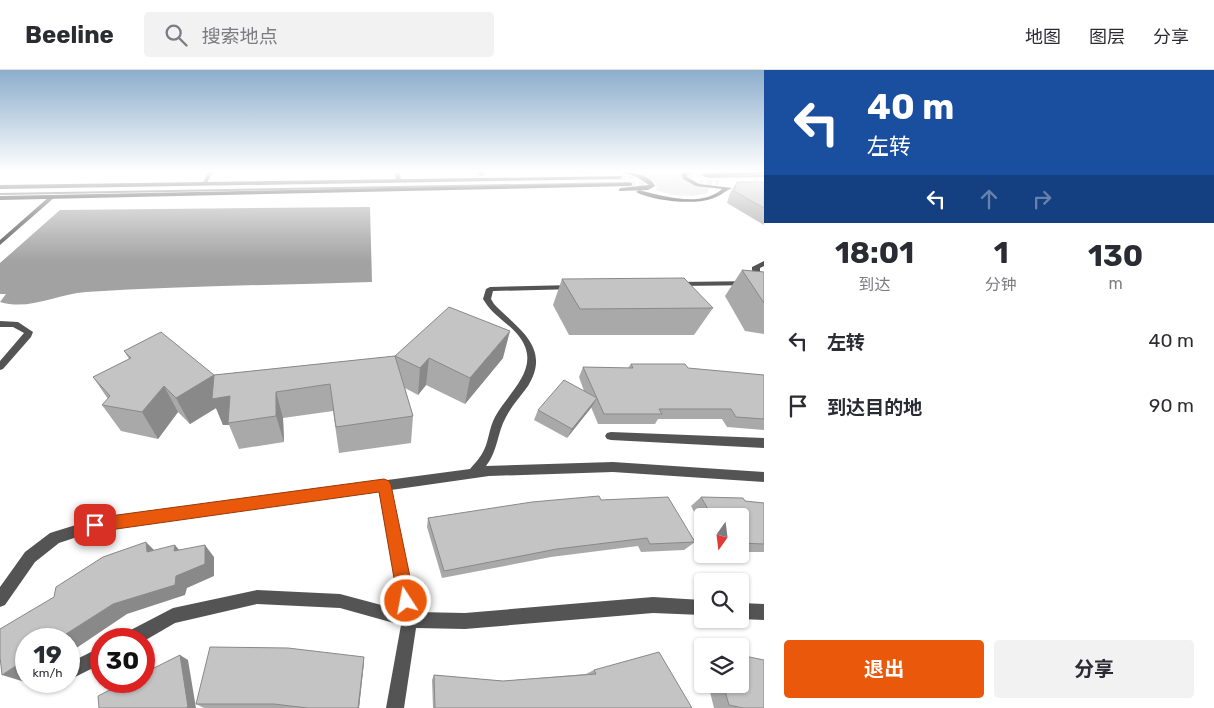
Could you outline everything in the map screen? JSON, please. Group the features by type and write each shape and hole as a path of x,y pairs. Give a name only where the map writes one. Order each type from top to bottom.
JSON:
{"street":[{"path":"0,243 47,202"},
{"path":"764,263 756,267 756,271 764,282"},
{"path":"665,285 764,282"},
{"path":"473,474 489,453 498,419 527,380 533,364 527,343 513,325 492,308 488,299 490,289 587,287"},
{"path":"0,324 14,324 29,332 0,367"},
{"path":"611,436 764,443"},
{"path":"0,600 30,557 55,538 95,525 489,471 613,467 764,477"},
{"path":"384,485 410,620 395,708"},
{"path":"151,628 173,616 257,597 340,601 410,620 465,621 653,605 694,608"},
{"path":"749,611 764,612"}],"shaded area":[{"path":"370,207 372,282 122,290 75,293 22,305 0,302 6,294 0,294 0,263 60,210"}],"building":[{"path":"753,202 764,202 764,208"},
{"path":"742,270 764,272 764,303"},
{"path":"684,278 713,308 580,309 562,279"},
{"path":"449,307 510,331 470,378 429,358 420,368 395,356"},
{"path":"161,332 214,375 176,398 164,386 142,412 102,405 110,396 93,377 131,358 124,351"},
{"path":"395,356 413,416 336,427 330,384 276,392 276,416 228,423 230,396 212,399 214,375"},
{"path":"631,364 685,364 688,368 764,375 764,419 736,417 731,409 659,409 662,414 604,414 583,367 633,368"},
{"path":"564,380 597,398 572,429 538,410"},
{"path":"599,496 601,500 668,497 694,542 650,544 647,538 557,549 444,571 428,518 532,502"},
{"path":"701,497 743,498 745,501 764,503 764,544 749,543 749,508 707,508"},
{"path":"146,542 147,552 175,545 174,551 205,545 205,564 176,576 175,585 113,604 75,628 15,628 15,666 2,675 0,629 54,597 56,587 103,557"},
{"path":"210,647 288,648 364,657 358,708 308,708 274,704 196,704"},
{"path":"659,652 692,708 435,708 434,675 503,681 596,674 594,670"},
{"path":"180,655 188,707 99,708 98,696 104,693 155,693 155,668"},
{"path":"749,657 764,660 764,708 743,708 729,705 726,693 749,693"}],"route":[{"path":"95,525 384,485 406,601"}]}
